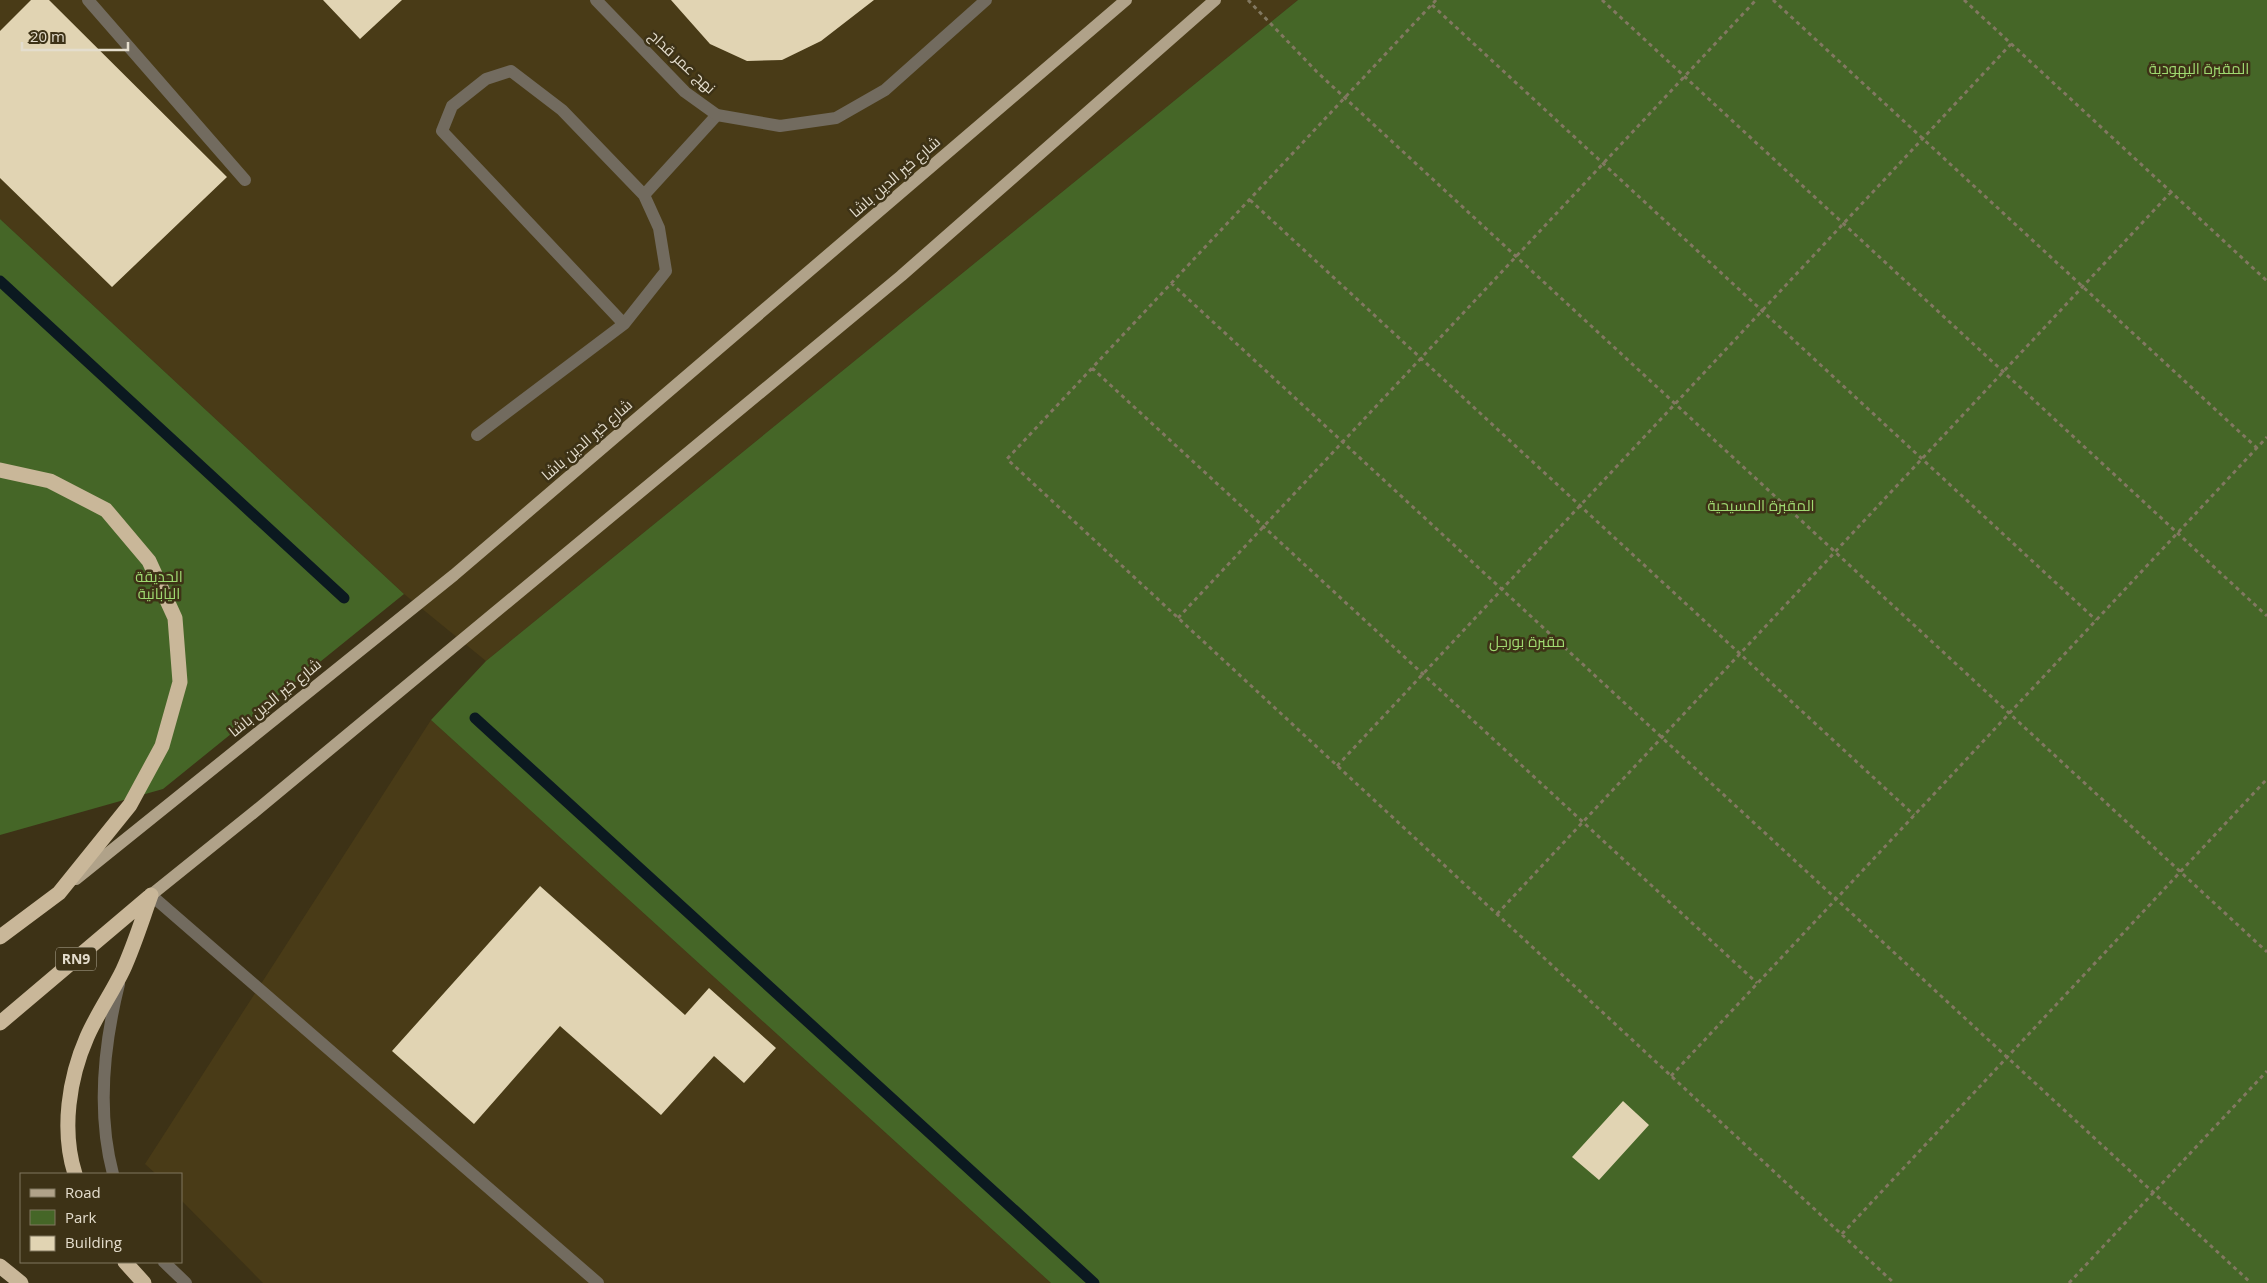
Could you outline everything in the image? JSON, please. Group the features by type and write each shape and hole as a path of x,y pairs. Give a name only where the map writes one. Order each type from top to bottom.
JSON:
{"highway":[{"path":"0,470 50,481 106,510 149,561 175,618 180,682 162,746 130,805 59,892 0,937"},
{"path":"75,1173 68,1135 69,1102 76,1068 87,1037 123,970 151,895"},
{"name":"RN9","path":"0,1023 151,895"},
{"path":"126,1263 144,1283"},
{"path":"0,1266 21,1283"}],"main road":[{"name":"شارع خير الدين باشا","path":"59,892 461,568 1126,0"},
{"path":"151,895 261,807 901,276 1215,0"}],"street":[{"path":"88,0 245,180"},
{"name":"نهج عمر قداح","path":"596,0 685,92 717,115 780,126 836,118 885,90 986,0"},
{"path":"477,435 624,324 666,271 659,228 644,195 562,110 511,72 486,79 452,106 442,131 624,324"},
{"path":"644,195 717,115"},
{"path":"151,895 598,1283"},
{"path":"113,1173 108,1158 105,1082 114,1007 123,970"},
{"path":"165,1263 186,1283"}],"path":[{"path":"1248,0 1316,72 2267,952"},
{"path":"1436,0 1007,459 1894,1283"},
{"path":"1602,0 2267,616"},
{"path":"1178,618 1756,0"},
{"path":"1773,0 2257,448"},
{"path":"1964,0 2267,281"},
{"path":"1432,5 2096,620"},
{"path":"1337,766 2011,44"},
{"path":"1497,914 2171,192"},
{"path":"1250,200 1914,815"},
{"path":"1172,283 2251,1283"},
{"path":"1092,368 1756,983"},
{"path":"1671,1076 2267,437"},
{"path":"1842,1234 2267,779"},
{"path":"2069,1283 2267,1071"}],"shaded area":[{"path":"0,0 1298,0 486,661 404,594 0,219"},
{"path":"431,720 1051,1283 263,1283 182,1201 182,1173 155,1173 145,1164"}],"green space":[{"name":"مقبرة بورجل","path":"1298,0 2267,0 2267,1283 1051,1283 431,720 486,661"},
{"name":"الحديقة اليابانية","path":"0,219 404,594 163,789 0,835"}],"building":[{"path":"31,0 49,0 227,177 112,287 0,178 0,31"},
{"path":"323,0 402,0 360,39"},
{"path":"671,0 874,0 821,41 782,60 747,61 710,44"},
{"path":"540,886 685,1015 709,988 776,1048 744,1083 714,1056 661,1115 560,1026 474,1124 392,1051"},
{"path":"1623,1101 1649,1125 1599,1180 1572,1157"}],"waterway":[{"path":"0,281 344,598"},
{"path":"475,718 1094,1283"}],"park label":[{"name":"المقبرة اليهودية","path":"2199,69"},
{"name":"المقبرة المسيحية","path":"1761,506"}]}
